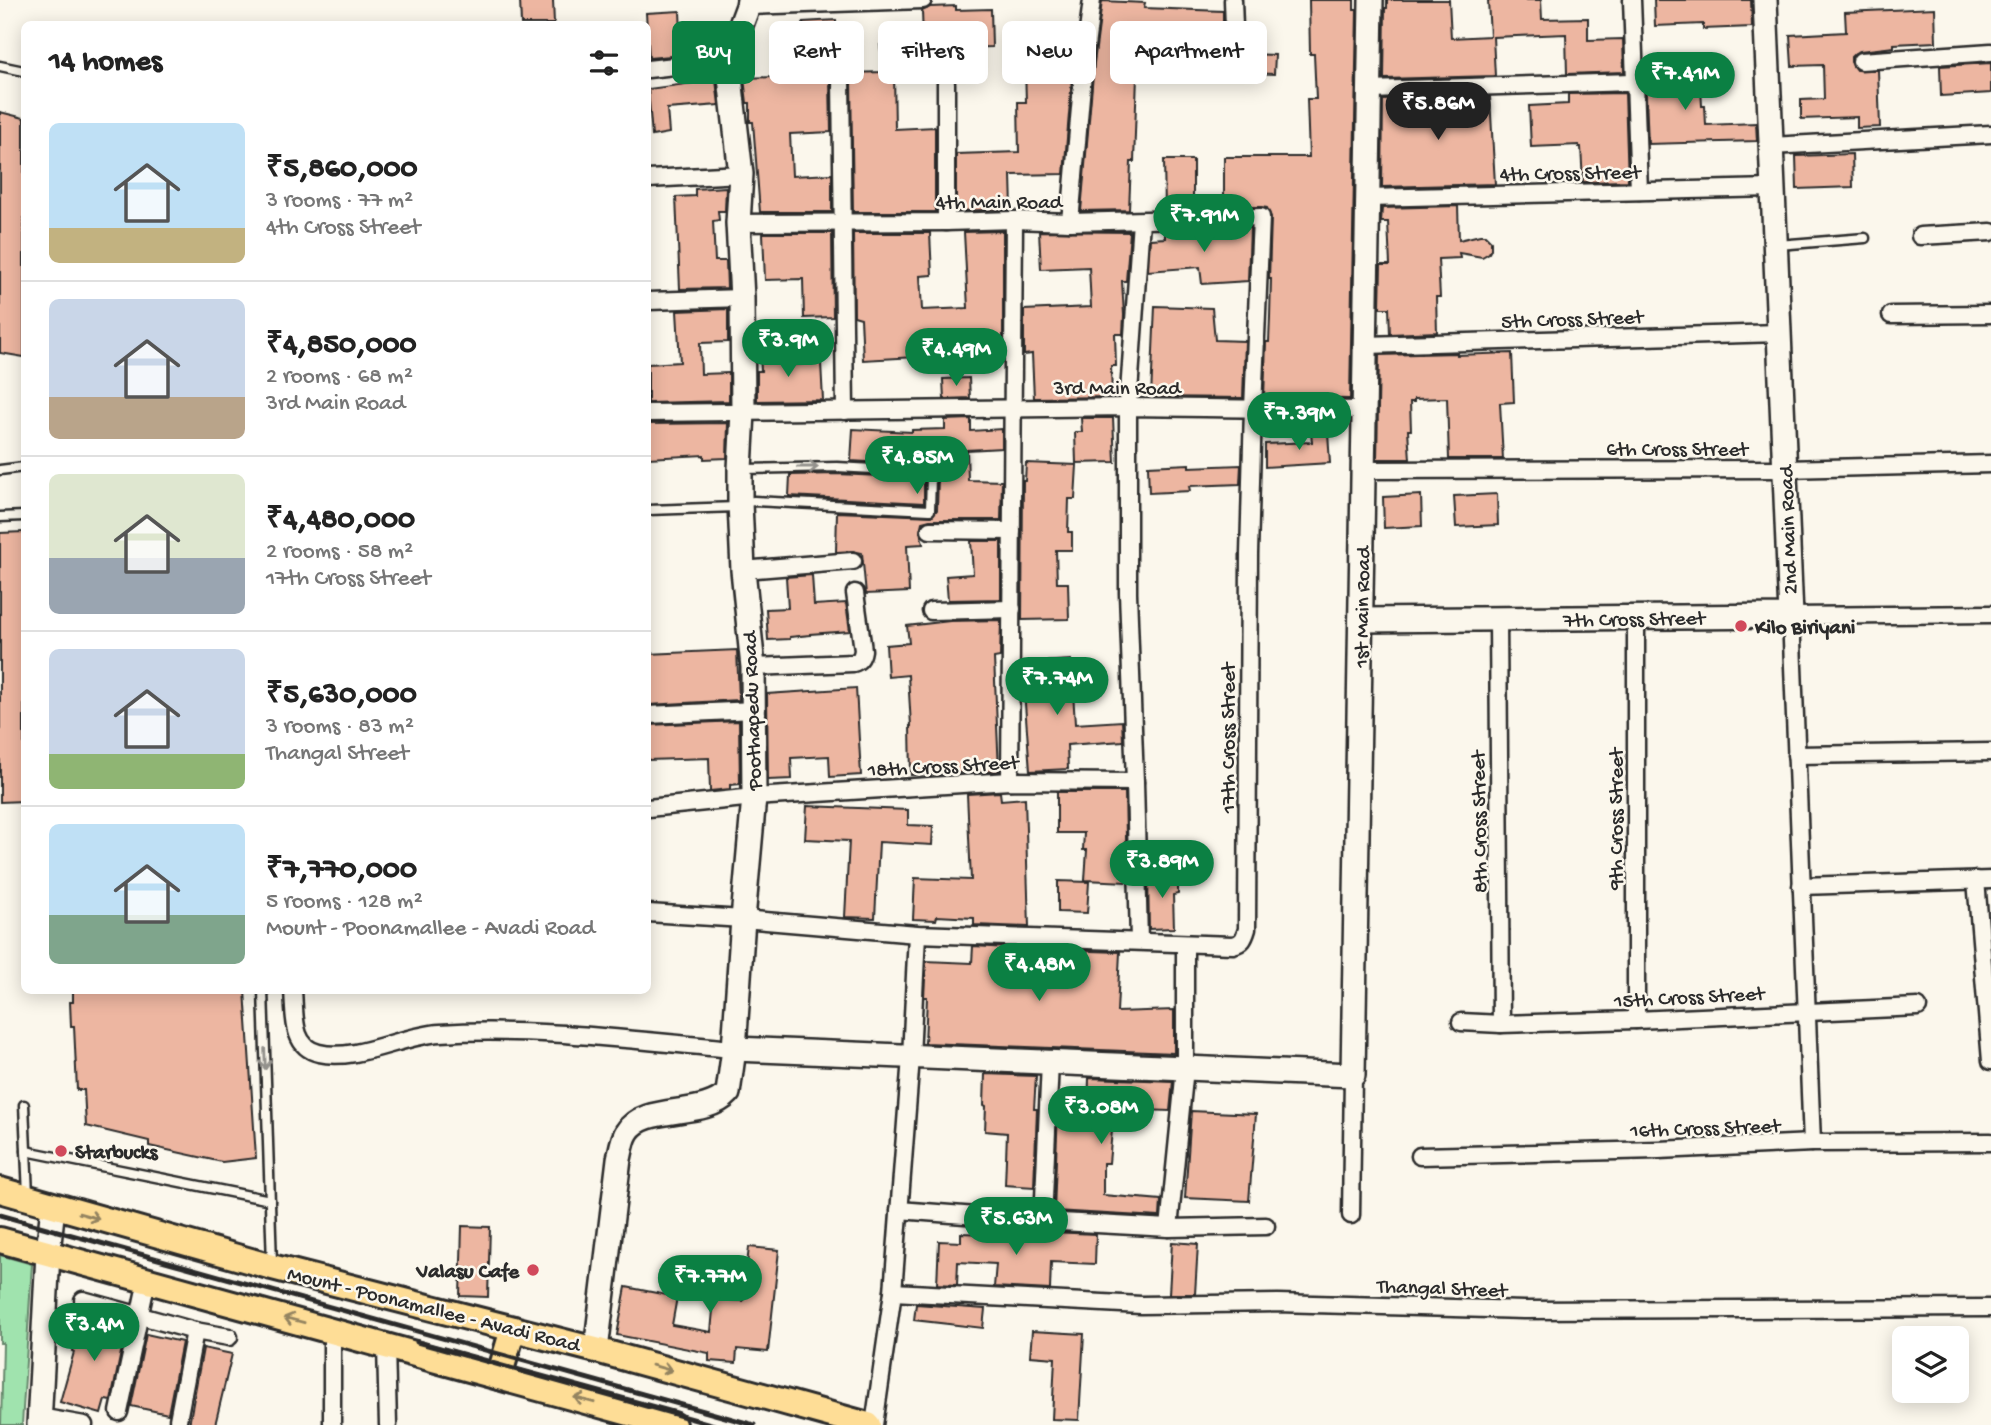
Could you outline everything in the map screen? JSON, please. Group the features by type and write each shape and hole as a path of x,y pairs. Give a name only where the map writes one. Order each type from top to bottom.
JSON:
{"main road":[{"name":"Mount - Poonamallee - Avadi Road","path":"0,1190 272,1267 596,1350 805,1416 868,1425"},
{"path":"0,1240 670,1425"},
{"path":"499,1377 513,1329"}],"street":[{"path":"748,3 923,0"},
{"path":"1070,222 1092,0"},
{"path":"1233,0 1233,21"},
{"name":"1st Main Road","path":"1350,1215 1371,0"},
{"path":"1632,0 1639,191"},
{"name":"2nd Main Road","path":"1765,0 1812,1143"},
{"name":"Poothapedu Road","path":"742,21 748,3"},
{"path":"1861,61 1991,52"},
{"path":"651,69 672,66"},
{"path":"1370,90 1633,82"},
{"name":"Poothapedu Road","path":"596,1350 620,1159 627,1131 634,1124 649,1117 712,1105 724,1098 728,1093 734,1049 754,797 754,710 740,505 743,412 738,223 741,174 731,84"},
{"path":"841,84 845,411"},
{"path":"946,84 946,222"},
{"path":"1771,146 1991,134"},
{"path":"651,178 741,174"},
{"name":"4th Cross Street","path":"1368,198 1773,188"},
{"name":"4th Main Road","path":"738,223 1014,220 1070,222 1261,217 1253,409"},
{"path":"1010,781 1014,220"},
{"path":"1139,941 1128,593 1128,407 1142,221"},
{"path":"1920,236 1991,232"},
{"path":"651,301 742,298"},
{"path":"1891,315 1991,314"},
{"name":"5th Cross Street","path":"1366,345 1779,333"},
{"name":"3rd Main Road","path":"651,413 1128,407 1364,410"},
{"name":"17th Cross Street","path":"651,913 916,934 1185,944 1240,943 1247,929 1247,700 1253,409"},
{"name":"6th Cross Street","path":"1363,470 1784,469 1991,464"},
{"path":"930,530 1012,531"},
{"path":"743,570 853,561"},
{"path":"752,667 858,662 863,650 855,593"},
{"path":"931,611 1012,608"},
{"name":"7th Cross Street","path":"1361,620 1991,614"},
{"name":"9th Cross Street","path":"1636,618 1636,1020"},
{"name":"8th Cross Street","path":"1498,619 1501,1024"},
{"path":"651,715 754,710"},
{"path":"1796,755 1991,752"},
{"name":"18th Cross Street","path":"651,808 754,797 1010,781 1135,782"},
{"path":"1801,886 1984,880 1991,1061"},
{"path":"874,1425 893,1292 911,1057 916,934"},
{"path":"1169,1228 1185,1068 1185,944"},
{"path":"293,994 296,1033 305,1047 320,1054 349,1054 437,1033 537,1032 734,1049 1353,1076"},
{"name":"15th Cross Street","path":"1461,1022 1501,1024 1636,1020 1918,1007"},
{"path":"1043,1221 1050,1062"},
{"name":"16th Cross Street","path":"1420,1156 1812,1143 1991,1142"},
{"path":"53,1206 48,1253 49,1422 84,1425"},
{"path":"899,1210 1169,1228 1266,1226"},
{"path":"120,1412 147,1280"},
{"name":"Thangal Street","path":"893,1292 1141,1305 1278,1303 1524,1310 1991,1308"},
{"path":"83,1300 195,1331 229,1337"},
{"path":"178,1420 195,1331"},
{"path":"331,1331 332,1425"},
{"path":"386,1346 388,1425"}],"lane":[{"path":"0,66 21,70"},
{"path":"1775,246 1866,238"},
{"path":"0,470 21,467"},
{"path":"651,510 740,505 754,501 930,510 932,476 928,472 837,467 740,470"},
{"path":"0,517 21,516"},
{"path":"263,994 272,1267"},
{"path":"24,1105 29,1198"},
{"path":"26,1151 270,1200"}],"green space":[{"path":"0,1255 32,1264 22,1425 1,1425 3,1343 0,1343"}],"building":[{"path":"520,0 553,0 554,21 521,21"},
{"path":"1309,0 1354,0 1354,10 1357,10 1350,399 1264,398 1266,342 1269,342 1270,317 1271,217 1267,208 1224,207 1224,157 1309,157 1307,99 1316,99 1314,54 1310,54"},
{"path":"1387,0 1449,0 1451,38 1490,36 1488,0 1541,0 1542,19 1588,18 1588,40 1623,39 1624,72 1567,74 1566,34 1493,37 1495,76 1384,79"},
{"path":"1654,0 1751,0 1752,27 1703,29 1703,24 1655,26"},
{"path":"1102,1 1145,3 1144,8 1223,11 1223,21 1110,21 1110,84 1137,84 1129,210 1081,211 1092,84 1096,84 1096,48"},
{"path":"956,6 956,10 991,9 992,47 988,47 988,21 922,21 922,11 930,7"},
{"path":"1935,8 1936,42 1894,44 1894,47 1860,51 1851,57 1856,70 1878,70 1880,127 1857,128 1857,117 1801,119 1801,100 1824,99 1823,65 1792,66 1790,35 1846,32 1845,12"},
{"path":"680,11 680,21 672,21 672,56 651,58 651,21 647,21 646,13"},
{"path":"1267,55 1275,55 1274,74 1267,74"},
{"path":"1991,63 1991,93 1941,96 1940,66"},
{"path":"1700,70 1706,125 1756,123 1757,141 1648,144 1645,72"},
{"path":"878,72 878,84 894,84 895,129 935,127 935,212 853,212 851,84 864,84 864,73"},
{"path":"769,77 769,84 830,84 831,132 790,134 792,176 832,174 832,212 760,212 753,122 750,122 750,103 747,103 745,84 755,84 755,78"},
{"path":"686,84 716,84 719,105 667,109 669,133 652,136 651,89"},
{"path":"1025,84 1072,84 1064,174 1011,175 1012,209 956,211 956,154 1019,152 1018,102 1026,102"},
{"path":"1625,93 1628,181 1583,182 1579,145 1531,147 1529,106 1568,104 1568,94"},
{"path":"1490,97 1495,184 1382,187 1383,100"},
{"path":"0,112 21,117 21,356 0,353"},
{"path":"1852,154 1853,187 1797,189 1796,156"},
{"path":"1164,160 1193,160 1193,208 1165,209"},
{"path":"726,187 725,211 718,211 719,220 713,221 715,261 726,261 727,288 680,289 676,197 695,196 695,189"},
{"path":"1458,206 1459,240 1485,235 1491,241 1489,253 1482,257 1459,253 1460,258 1438,259 1440,297 1436,297 1437,332 1390,334 1389,308 1380,308 1381,265 1390,265 1388,222 1381,222 1382,208"},
{"path":"1224,228 1250,228 1248,281 1202,284 1200,267 1148,271 1150,239 1165,238 1165,230 1193,229 1193,234 1224,231"},
{"path":"1003,231 1003,355 964,357 964,344 916,347 916,357 863,360 861,318 854,316 853,233 930,233 932,275 920,276 922,310 968,308 964,232"},
{"path":"1039,231 1130,232 1126,281 1122,281 1123,334 1115,334 1116,366 1111,366 1112,397 1034,398 1032,354 1024,355 1024,310 1091,307 1089,267 1041,269"},
{"path":"763,233 832,233 833,317 804,318 803,279 765,280"},
{"path":"1155,306 1212,308 1215,340 1245,341 1243,398 1151,397"},
{"path":"728,309 728,342 700,343 701,374 729,373 729,401 651,403 651,364 680,362 677,311"},
{"path":"789,351 790,365 821,363 823,400 757,401 757,371 761,371 760,352"},
{"path":"1512,353 1514,402 1500,403 1503,459 1449,459 1447,398 1414,399 1414,402 1410,402 1410,459 1377,459 1379,355"},
{"path":"969,378 970,398 944,399 943,379"},
{"path":"1081,418 1113,418 1115,462 1076,463 1075,432 1082,432"},
{"path":"971,419 971,431 1002,429 1002,448 967,450 968,480 1002,481 1001,520 922,522 920,531 923,544 907,545 909,592 866,594 862,553 836,552 837,512 932,516 937,510 938,476 929,466 851,461 853,429 912,432 945,429 945,420"},
{"path":"728,423 727,458 704,459 704,455 651,458 651,424"},
{"path":"1311,433 1328,433 1330,463 1265,467 1265,444 1312,442"},
{"path":"1026,463 1077,465 1075,499 1069,499 1068,532 1072,532 1072,550 1056,550 1057,583 1068,583 1069,619 1022,620 1023,481"},
{"path":"1189,464 1189,467 1241,465 1240,484 1189,486 1190,491 1149,493 1148,466"},
{"path":"790,475 924,478 924,503 789,496"},
{"path":"1497,494 1498,525 1456,527 1454,496"},
{"path":"1421,495 1422,526 1384,528 1383,497"},
{"path":"21,532 21,801 0,802 0,533"},
{"path":"971,541 1001,541 1001,599 948,600 946,576 973,574"},
{"path":"812,575 814,605 846,603 850,631 768,640 766,609 788,608 786,577"},
{"path":"1001,620 1000,657 994,658 999,771 911,775 908,675 888,677 886,645 909,643 907,626 950,621"},
{"path":"737,650 739,700 651,705 651,654"},
{"path":"1071,660 1075,724 1122,721 1123,741 1067,745 1068,769 1030,771 1022,663"},
{"path":"856,688 861,775 830,777 829,756 791,758 792,779 768,780 767,694"},
{"path":"739,721 740,784 730,785 730,789 710,791 709,758 651,760 651,725"},
{"path":"1000,792 1001,800 1025,798 1029,927 974,925 974,918 937,916 936,920 913,919 915,878 971,880 967,794"},
{"path":"1057,792 1125,792 1127,882 1085,880 1087,850 1083,850 1084,833 1057,833"},
{"path":"807,806 908,810 908,825 933,826 932,845 879,842 875,918 845,917 849,841 805,839"},
{"path":"1178,873 1178,894 1173,895 1174,928 1149,929 1148,875"},
{"path":"1058,881 1089,882 1087,913 1058,912"},
{"path":"973,946 1120,952 1117,1012 1174,1010 1174,1053 925,1043 926,961 972,963"},
{"path":"73,994 245,994 256,1158 222,1162 149,1146 149,1141 86,1126 84,1090 77,1090 74,1026 71,1026 70,1002 73,1002"},
{"path":"985,1074 1036,1076 1034,1187 1005,1185 1007,1133 985,1131"},
{"path":"1089,1078 1173,1081 1170,1111 1114,1109 1109,1163 1103,1163 1103,1195 1161,1200 1160,1217 1054,1211 1058,1110 1088,1111"},
{"path":"1191,1111 1256,1114 1249,1201 1185,1198"},
{"path":"462,1226 490,1227 488,1297 460,1296"},
{"path":"1050,1232 1096,1234 1095,1264 1051,1262 1050,1290 994,1287 996,1264 958,1262 957,1285 937,1284 939,1241 961,1242 961,1233 1049,1236"},
{"path":"1172,1242 1198,1244 1195,1294 1169,1294"},
{"path":"749,1247 779,1250 768,1352 737,1349 736,1363 709,1361 709,1353 617,1335 626,1287 677,1297 672,1325 711,1332 714,1299 743,1301"},
{"path":"916,1304 985,1309 983,1328 914,1320"},
{"path":"84,1311 127,1323 111,1401 105,1400 101,1414 60,1402"},
{"path":"1032,1331 1084,1334 1079,1420 1052,1419 1055,1358 1030,1356"},
{"path":"146,1334 182,1342 168,1414 131,1406"},
{"path":"203,1348 232,1354 215,1425 189,1425"}],"railway":[{"path":"0,1215 754,1425"},
{"path":"417,1342 714,1425"}],"place":[{"name":"Kilo Biriyani","path":"1741,626"},
{"name":"Starbucks","path":"61,1151"},
{"name":"Valasu Cafe","path":"533,1270"}]}
